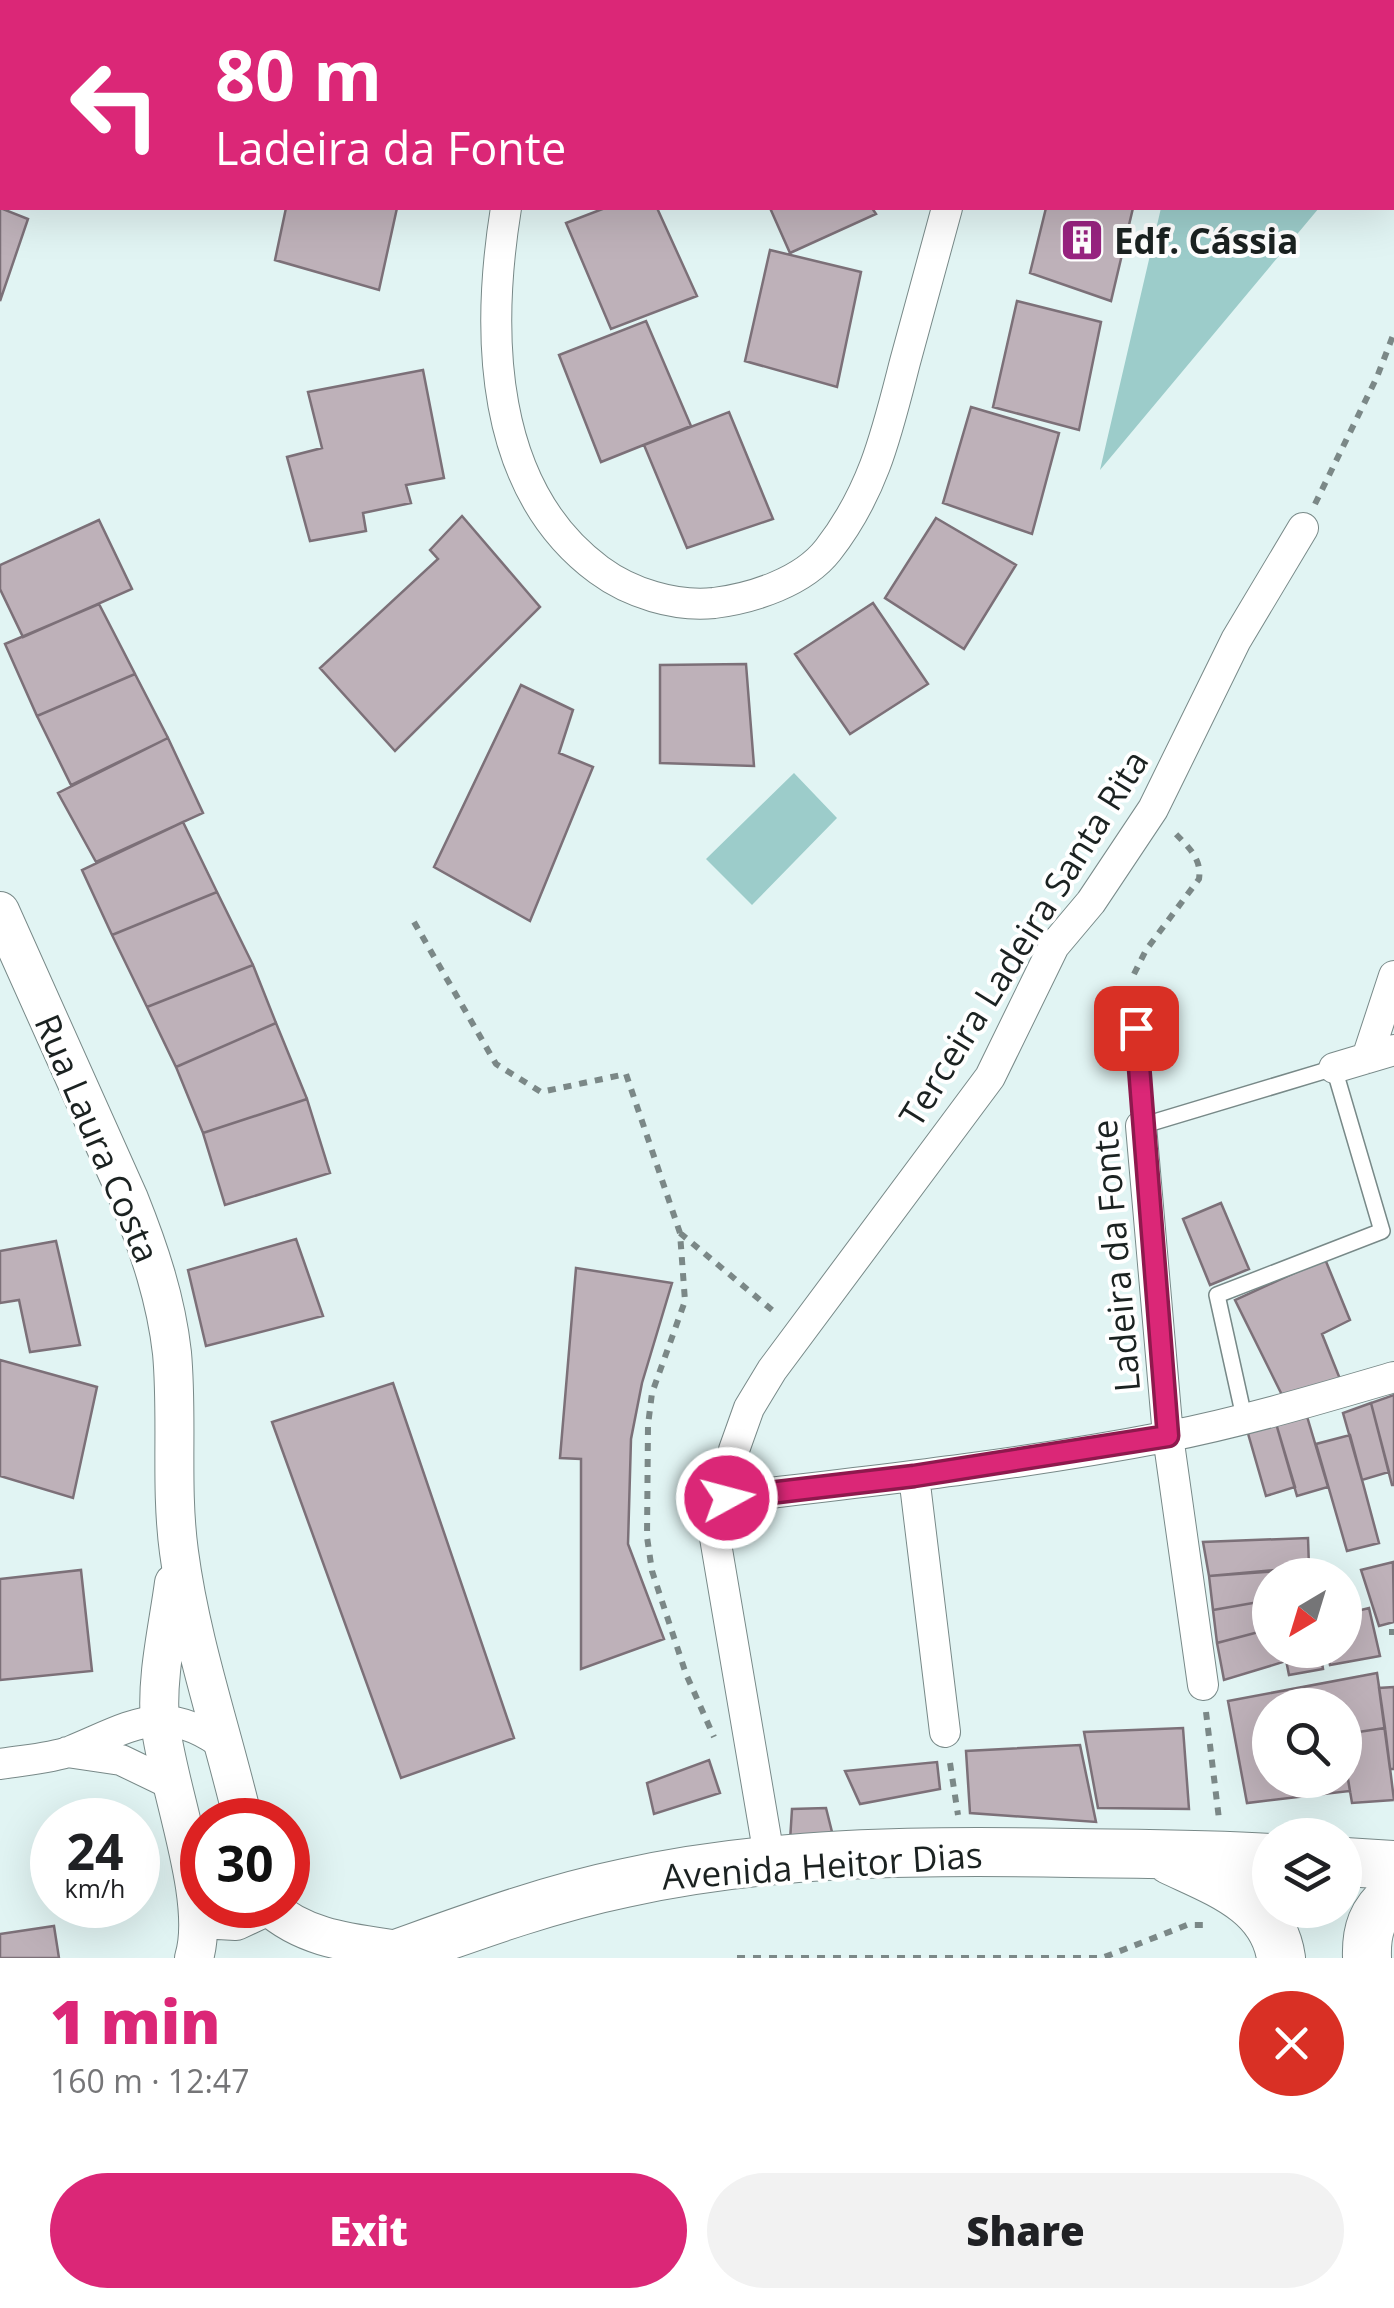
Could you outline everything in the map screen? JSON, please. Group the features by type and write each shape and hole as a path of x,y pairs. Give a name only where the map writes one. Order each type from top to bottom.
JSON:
{"main road":[{"name":"Avenida Heitor Dias","path":"396,1954 471,1926 622,1883 694,1870 963,1850 1252,1857"},
{"path":"1156,1854 1240,1895 1276,1942"},
{"path":"1362,1863 1394,1864"},
{"path":"1367,1958 1366,1933 1376,1912 1394,1894"}],"street":[{"path":"506,210 496,338 511,440 527,482 548,520 578,555 614,582 654,597 699,604 741,600 780,586 826,554 853,512 877,467 946,210"},
{"name":"Terceira Ladeira Santa Rita","path":"770,1862 712,1520 727,1498 734,1450 749,1408 772,1370 969,1109 1005,1051 1054,946 1091,902 1153,809 1236,640 1303,528"},
{"name":"Rua Laura Costa","path":"0,911 129,1199 153,1262 172,1352 178,1551 198,1656 238,1798"},
{"path":"1334,1068 1381,1054 1394,976"},
{"name":"Ladeira da Fonte","path":"1142,1126 1168,1436 1202,1686"},
{"path":"727,1498 914,1476 1168,1436 1394,1377"},
{"path":"914,1476 946,1732"},
{"name":"Rua Laura Costa","path":"178,1551 161,1682 160,1721 180,1820"},
{"path":"0,1764 66,1752 120,1727 160,1721 184,1722 226,1747"},
{"path":"66,1752 121,1760 173,1786"},
{"name":"Rua Laura Costa","path":"194,1958 199,1928"},
{"path":"299,1928 396,1954"}],"lane":[{"name":"Ladeira da Fonte","path":"1134,995 1142,1126"},
{"path":"1142,1126 1334,1068 1382,1231 1217,1296 1244,1418"}],"path":[{"path":"1303,528 1368,396 1394,332"},
{"path":"1134,995 1138,963 1188,899 1201,867 1194,853 1153,809"},
{"path":"414,922 496,1064 541,1092 626,1074 680,1232 685,1301 652,1393 647,1537 652,1571 686,1674 717,1742"},
{"path":"680,1232 800,1332"},
{"path":"1202,1686 1223,1855"},
{"path":"946,1732 963,1850"},
{"path":"737,1958 1102,1958 1187,1924 1276,1942"}],"shaded area":[{"path":"1161,210 1317,210 1100,470"},
{"path":"794,773 837,818 752,905 706,859"}],"building":[{"path":"0,210 5,210 28,219 0,301"},
{"path":"286,210 397,210 379,290 275,260"},
{"path":"600,210 658,210 697,296 611,329 566,223"},
{"path":"771,210 873,210 876,214 790,253"},
{"name":"Edf. Cássia","path":"1046,210 1133,210 1111,301 1030,273"},
{"path":"770,250 861,272 837,387 745,361"},
{"path":"1017,301 1101,322 1079,430 993,407"},
{"path":"646,321 691,426 601,462 559,355"},
{"path":"423,370 444,478 406,485 411,503 363,513 366,531 310,541 287,457 322,448 308,392"},
{"path":"971,407 1059,433 1032,534 943,503"},
{"path":"729,412 773,519 687,548 644,445"},
{"path":"462,516 540,607 395,751 320,668 438,559 430,550"},
{"path":"936,518 1016,565 964,649 885,598"},
{"path":"99,520 132,589 23,637 0,589 0,565"},
{"path":"873,603 928,684 850,734 795,654"},
{"path":"99,604 135,674 37,716 5,644"},
{"path":"746,664 754,766 660,763 660,665"},
{"path":"135,674 168,738 71,785 37,716"},
{"path":"521,685 573,710 559,753 593,767 530,921 434,867"},
{"path":"168,738 203,813 96,862 58,793"},
{"path":"183,822 217,892 112,935 82,870"},
{"path":"217,892 253,965 147,1007 112,935"},
{"path":"253,965 276,1023 176,1067 147,1007"},
{"path":"276,1023 307,1099 203,1133 176,1067"},
{"path":"307,1099 330,1173 225,1205 203,1133"},
{"path":"1221,1203 1249,1269 1210,1285 1183,1219"},
{"path":"296,1239 323,1316 206,1346 188,1270"},
{"path":"56,1241 80,1345 30,1352 19,1300 0,1303 0,1251"},
{"path":"1325,1259 1350,1320 1322,1334 1340,1379 1283,1397 1235,1300"},
{"path":"576,1268 672,1283 642,1383 631,1439 628,1544 664,1639 581,1669 581,1459 560,1458"},
{"path":"0,1360 97,1387 73,1498 0,1476"},
{"path":"393,1383 514,1738 401,1778 272,1422"},
{"path":"1394,1395 1394,1485 1392,1485 1371,1403"},
{"path":"1371,1403 1389,1472 1362,1480 1343,1413"},
{"path":"1306,1413 1328,1487 1297,1496 1275,1420"},
{"path":"1275,1420 1295,1487 1266,1496 1247,1430"},
{"path":"1350,1435 1379,1543 1347,1551 1316,1444"},
{"path":"1308,1538 1309,1558 1252,1558 1252,1572 1209,1576 1203,1542"},
{"path":"1393,1562 1394,1622 1379,1626 1362,1570"},
{"path":"81,1570 92,1671 0,1680 0,1579"},
{"path":"1252,1573 1252,1603 1213,1610 1209,1576"},
{"path":"1252,1603 1252,1634 1217,1643 1213,1610"},
{"path":"1369,1608 1380,1656 1362,1659 1362,1610"},
{"path":"1252,1634 1252,1668 1263,1668 1224,1680 1217,1643"},
{"path":"1288,1668 1323,1668 1323,1669 1289,1675"},
{"path":"1377,1673 1385,1728 1362,1731 1362,1688 1297,1688"},
{"path":"1394,1687 1394,1769 1390,1769 1379,1688"},
{"path":"1252,1696 1252,1798 1290,1798 1247,1803 1228,1701"},
{"path":"1183,1728 1189,1809 1098,1808 1084,1732"},
{"path":"1385,1728 1394,1800 1352,1803 1351,1798 1362,1798 1362,1731"},
{"path":"1080,1745 1096,1822 970,1813 966,1751"},
{"path":"709,1760 720,1793 654,1814 647,1783"},
{"path":"937,1762 940,1789 860,1804 845,1771"},
{"path":"826,1808 833,1836 790,1841 792,1809"},
{"path":"54,1928 59,1958 0,1958 0,1934"}],"place":[{"name":"Edf. Cássia","path":"1082,240"}],"route":[{"path":"727,1498 914,1476 1168,1436 1136,1028"}]}
